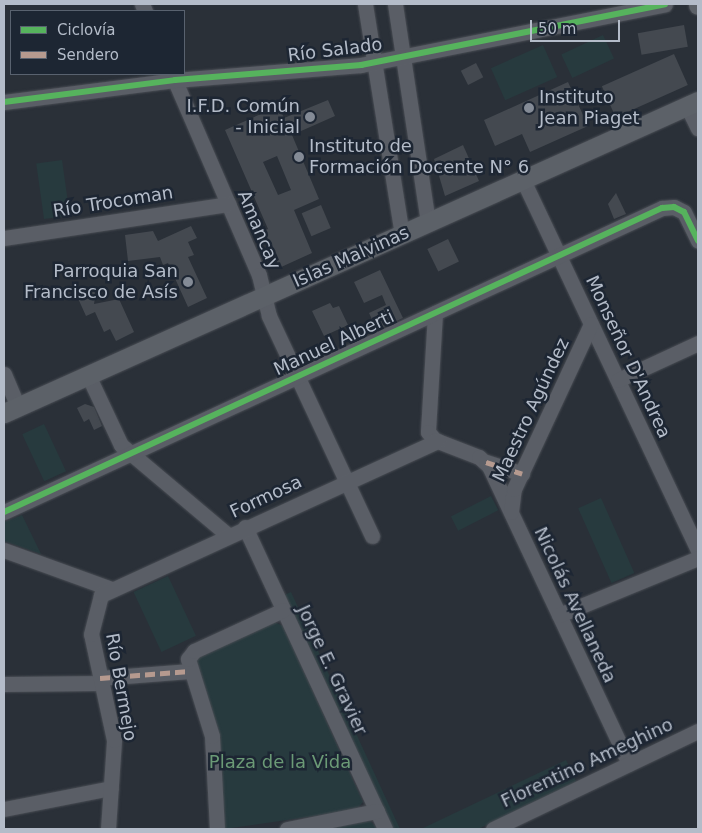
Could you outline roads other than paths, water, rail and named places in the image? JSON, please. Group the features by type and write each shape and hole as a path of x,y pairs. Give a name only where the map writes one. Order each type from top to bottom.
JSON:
{"main road":[{"name":"Islas Malvinas","path":"11,410 428,222 694,105"}],"street":[{"path":"364,4 402,234"},
{"path":"395,4 428,222"},
{"name":"Río Salado","path":"4,102 173,77 374,62 665,4"},
{"name":"Amancay","path":"173,77 228,204 298,377 372,536"},
{"path":"694,105 698,129"},
{"name":"Monseñor D'Andrea","path":"523,180 698,550"},
{"name":"Río Trocoman","path":"4,238 228,204"},
{"name":"Manuel Alberti","path":"4,512 662,208 678,208 698,241"},
{"path":"436,313 427,427 437,441 486,462 522,474"},
{"name":"Maestro Agúndez","path":"511,513 522,474 592,324"},
{"path":"618,380 695,346"},
{"path":"4,374 11,410"},
{"path":"88,376 115,434 130,454 228,535"},
{"name":"Formosa","path":"112,589 346,480 437,441"},
{"name":"Nicolás Avellaneda","path":"486,462 629,764"},
{"name":"Jorge E. Gravier","path":"245,527 385,829"},
{"path":"4,550 112,589"},
{"path":"558,614 698,558"},
{"name":"Río Bermejo","path":"108,829 114,740 91,630 98,599 112,589"},
{"path":"217,829 212,736 190,671 188,659 192,653 283,610"},
{"path":"4,684 101,681 190,671"},
{"name":"Florentino Ameghino","path":"493,829 522,823 629,764 698,731"},
{"path":"4,809 111,788"},
{"path":"287,829 377,811"}],"place":[{"name":"Instituto Jean Piaget","path":"529,108"},
{"name":"I.F.D. Común - Inicial","path":"310,117"},
{"name":"Instituto de Formación Docente N° 6","path":"299,157"},
{"name":"Parroquia San Francisco de Asís","path":"188,282"}],"park label":[{"name":"Plaza de la Vida","path":"280,762"}]}
